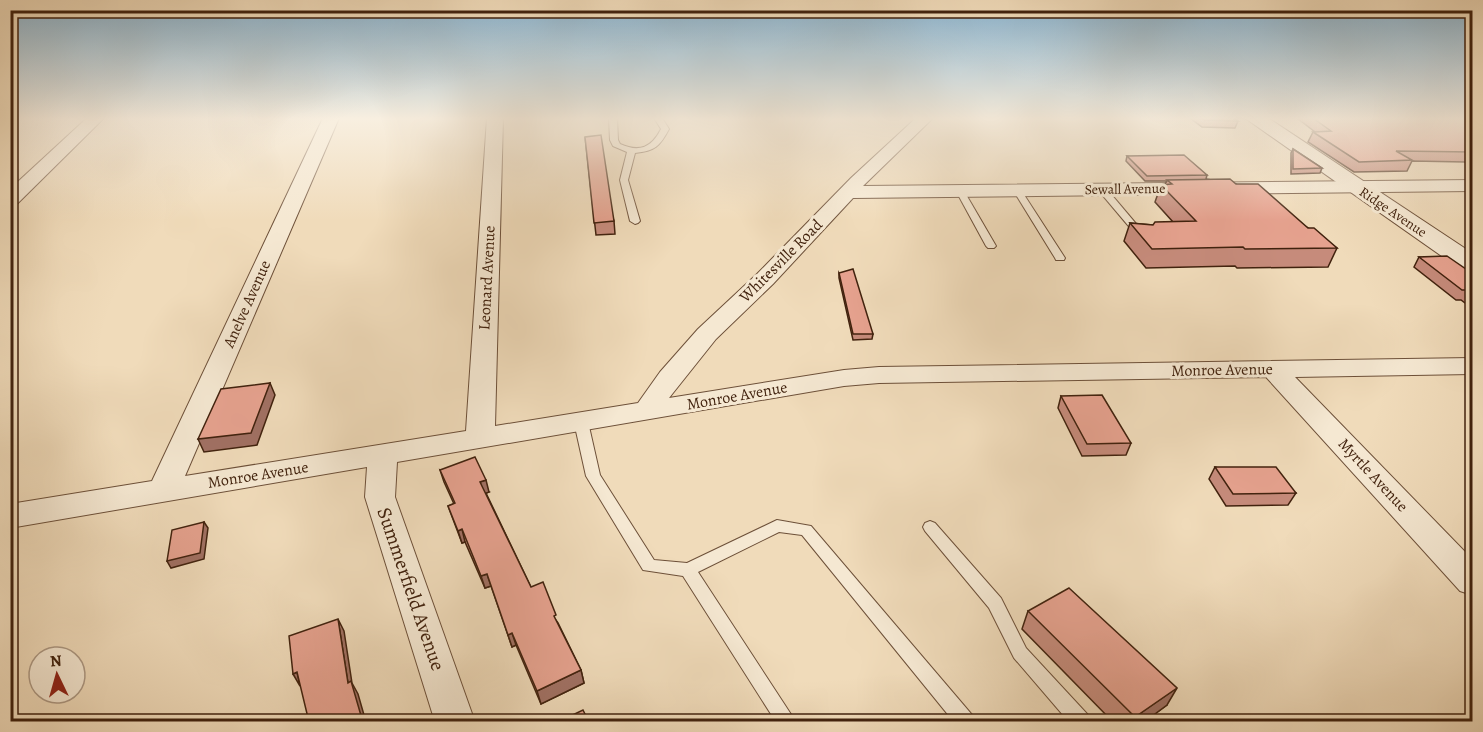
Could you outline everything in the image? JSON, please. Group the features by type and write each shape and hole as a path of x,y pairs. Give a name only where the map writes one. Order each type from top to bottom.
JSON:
{"street":[{"path":"10,200 60,152"},
{"name":"Anelve Avenue","path":"163,491 316,152"},
{"name":"Leonard Avenue","path":"480,439 493,152"},
{"name":"Whitesville Road","path":"646,412 669,378 706,334 765,279 890,152"},
{"name":"Ridge Avenue","path":"1305,152 1473,265"},
{"name":"Sewall Avenue","path":"849,192 1473,186"},
{"name":"Monroe Avenue","path":"10,516 844,378 879,375 1473,366"},
{"name":"Myrtle Avenue","path":"1273,369 1473,581"},
{"name":"Summerfield Avenue","path":"383,455 380,497 456,722"}],"lane":[{"path":"631,152 624,180 635,221"},
{"path":"1102,189 1144,239"},
{"path":"1017,190 1059,258"},
{"path":"960,191 991,246"},
{"path":"581,423 593,476 649,566 688,570 777,526 806,530 966,722"},
{"path":"930,527 996,603 1020,653 1082,722"},
{"path":"688,570 788,722"}],"building":[{"path":"587,152 604,152 614,221 594,223"},
{"path":"1293,152 1298,152 1322,168 1293,169"},
{"path":"1344,152 1398,152 1412,160 1359,162"},
{"path":"1184,155 1207,175 1147,176 1127,156"},
{"path":"1230,179 1236,184 1258,184 1308,228 1314,228 1337,248 1152,249 1130,223 1153,225 1155,222 1196,221 1161,185 1172,184 1167,180"},
{"path":"1447,256 1473,274 1473,294 1468,290 1462,290 1419,257"},
{"path":"853,269 873,334 853,334 839,273"},
{"path":"270,383 251,433 198,439 221,389"},
{"path":"1102,395 1131,443 1087,444 1061,396"},
{"path":"475,457 486,480 480,482 531,587 543,582 556,615 554,616 581,670 537,691 512,633 508,635 487,574 481,576 462,529 458,531 448,506 455,503 440,470"},
{"path":"1215,467 1276,467 1296,493 1233,494"},
{"path":"204,522 200,553 167,561 172,530"},
{"path":"1069,588 1177,688 1135,717 1028,611"},
{"path":"338,619 348,683 351,681 362,719 358,722 309,722 297,672 293,674 289,636"},
{"path":"583,710 589,722 558,722"}]}
